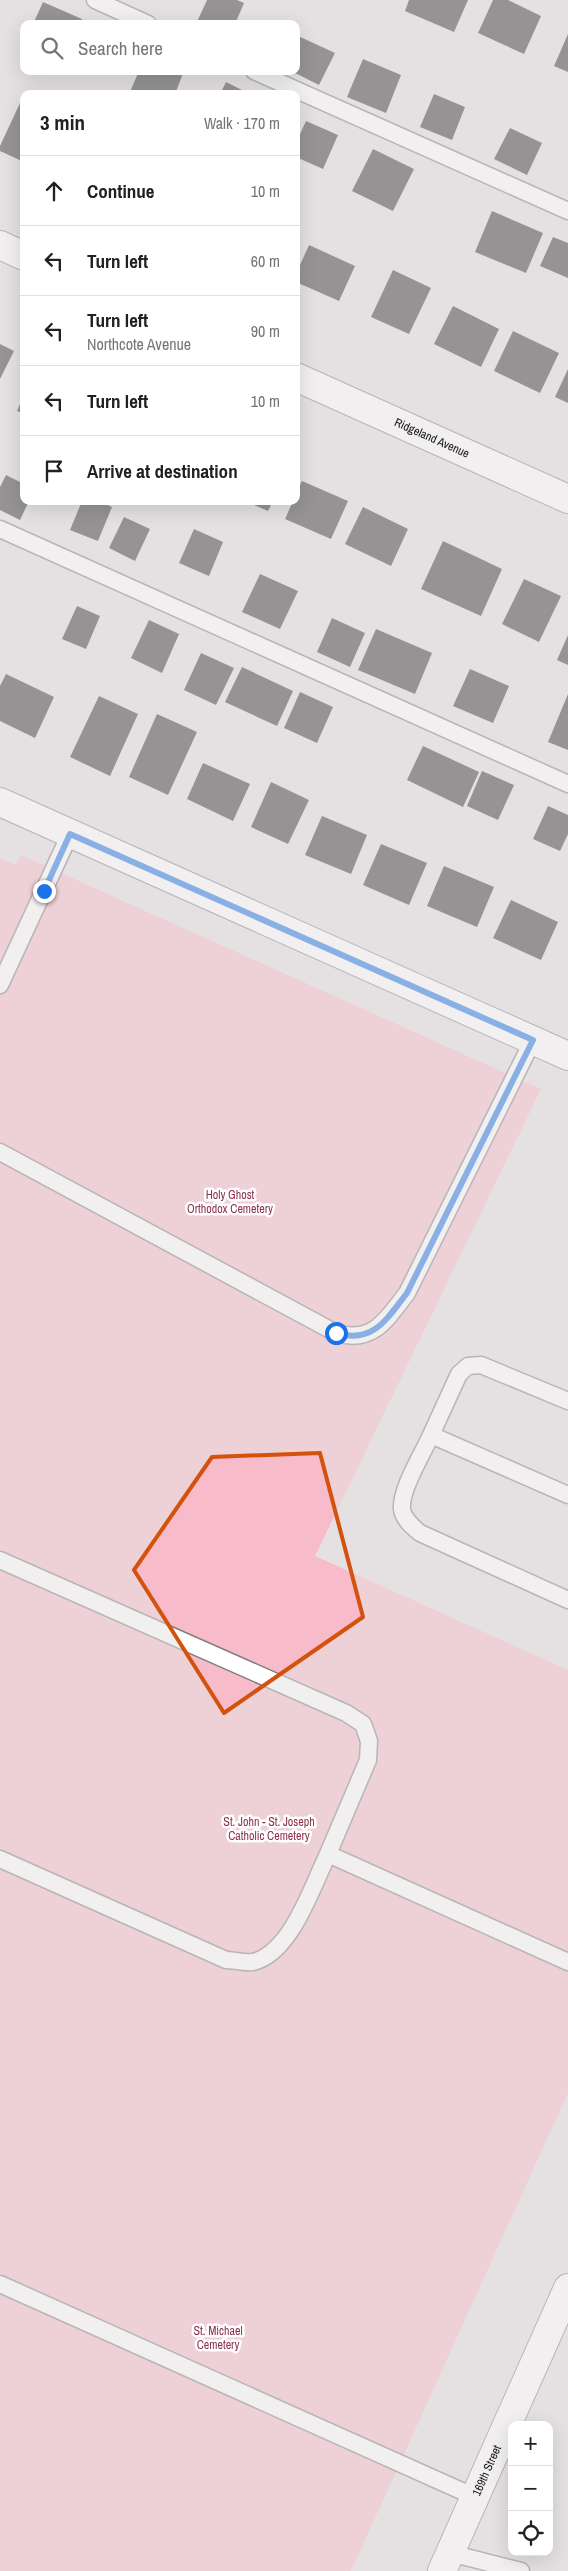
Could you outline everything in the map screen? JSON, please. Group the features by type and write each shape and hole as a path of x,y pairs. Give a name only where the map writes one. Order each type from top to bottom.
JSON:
{"street":[{"path":"0,245 20,254"},
{"name":"Ridgeland Avenue","path":"300,379 568,499"},
{"path":"0,802 568,1056"},
{"name":"169th Street","path":"446,2562 568,2288"}],"lane":[{"path":"95,0 139,20"},
{"path":"263,75 297,90"},
{"path":"300,92 568,211"},
{"path":"0,529 568,784"},
{"path":"0,985 70,834"},
{"path":"0,1152 336,1333 352,1338 366,1335 380,1325 407,1293 533,1040"},
{"path":"568,1401 481,1366 468,1366 459,1374 431,1435 404,1494 402,1510 408,1522 420,1534 568,1600"},
{"path":"431,1435 568,1495"},
{"path":"0,1560 336,1709 363,1724 369,1740 368,1760 328,1854 287,1938 269,1956 252,1962 226,1960 0,1859"},
{"path":"328,1854 568,1962"},
{"path":"0,2284 475,2497"},
{"path":"446,2562 521,2571"}],"highlighted area":[{"path":"320,1453 363,1617 224,1713 134,1570 212,1457"}],"green space":[{"path":"21,855 541,1089 315,1556 568,1670 568,2093 351,2571 0,2571 0,858 15,865"}],"building":[{"path":"207,0 237,0 244,3 237,20 198,20"},
{"path":"409,0 468,0 454,32 405,11"},
{"path":"493,0 508,0 541,16 524,54 478,33"},
{"path":"43,2 82,19 82,20 35,20"},
{"path":"568,34 568,72 554,66"},
{"path":"300,37 335,53 319,85 299,75"},
{"path":"363,59 401,75 386,113 347,97"},
{"path":"137,75 182,75 177,90 131,90"},
{"path":"226,82 242,90 222,90"},
{"path":"434,94 465,107 452,140 420,127"},
{"path":"20,103 20,160 0,151 0,146"},
{"path":"306,121 338,135 323,169 300,159 300,134"},
{"path":"510,128 542,143 527,175 494,159"},
{"path":"373,149 414,169 393,211 352,191"},
{"path":"492,211 543,233 526,273 475,252"},
{"path":"553,237 568,243 568,278 540,266"},
{"path":"309,245 355,266 339,301 300,284 300,265"},
{"path":"393,270 431,288 409,334 371,317"},
{"path":"453,306 499,329 481,367 434,344"},
{"path":"513,331 559,353 540,393 494,371"},
{"path":"0,344 14,351 0,379"},
{"path":"568,369 568,403 555,397"},
{"path":"6,475 20,482 20,505 27,505 20,520 0,510 0,487"},
{"path":"302,481 348,501 331,539 285,519 291,505 300,505 300,485"},
{"path":"80,505 108,505 112,507 98,541 70,530"},
{"path":"254,505 271,505 268,511"},
{"path":"363,507 408,529 391,566 345,544"},
{"path":"124,517 150,529 135,561 109,548"},
{"path":"194,529 223,542 209,576 179,563"},
{"path":"443,541 502,569 481,616 421,589"},
{"path":"260,574 298,591 280,629 242,612"},
{"path":"524,579 561,596 539,642 502,624"},
{"path":"77,606 100,616 86,649 62,639"},
{"path":"332,618 365,633 350,667 317,652"},
{"path":"149,620 179,634 162,673 131,658"},
{"path":"376,629 432,653 415,694 358,670"},
{"path":"568,635 568,665 557,660"},
{"path":"201,653 234,668 216,705 184,690"},
{"path":"242,667 293,691 277,726 225,702"},
{"path":"470,669 509,686 493,723 453,706"},
{"path":"6,674 54,697 35,738 0,721 0,686"},
{"path":"300,692 333,707 317,743 284,728"},
{"path":"568,694 568,750 548,742"},
{"path":"99,696 138,714 110,776 70,757"},
{"path":"157,714 197,732 168,795 129,777"},
{"path":"423,746 479,772 463,807 407,780"},
{"path":"203,763 250,784 233,821 187,799"},
{"path":"482,771 514,785 498,820 467,806"},
{"path":"271,782 309,800 288,844 251,827"},
{"path":"548,806 568,815 568,834 560,851 533,839"},
{"path":"322,816 367,835 351,874 305,855"},
{"path":"381,844 427,863 409,905 363,885"},
{"path":"444,866 494,887 477,927 427,906"},
{"path":"511,900 558,922 541,960 493,938"}],"route":[{"path":"44,891 70,834 533,1040 407,1293 380,1325 366,1335 352,1338 336,1333"}],"park label":[{"name":"Holy Ghost Orthodox Cemetery","path":"230,1202"},
{"name":"St. John - St. Joseph Catholic Cemetery","path":"269,1829"},
{"name":"St. Michael Cemetery","path":"218,2338"}]}
